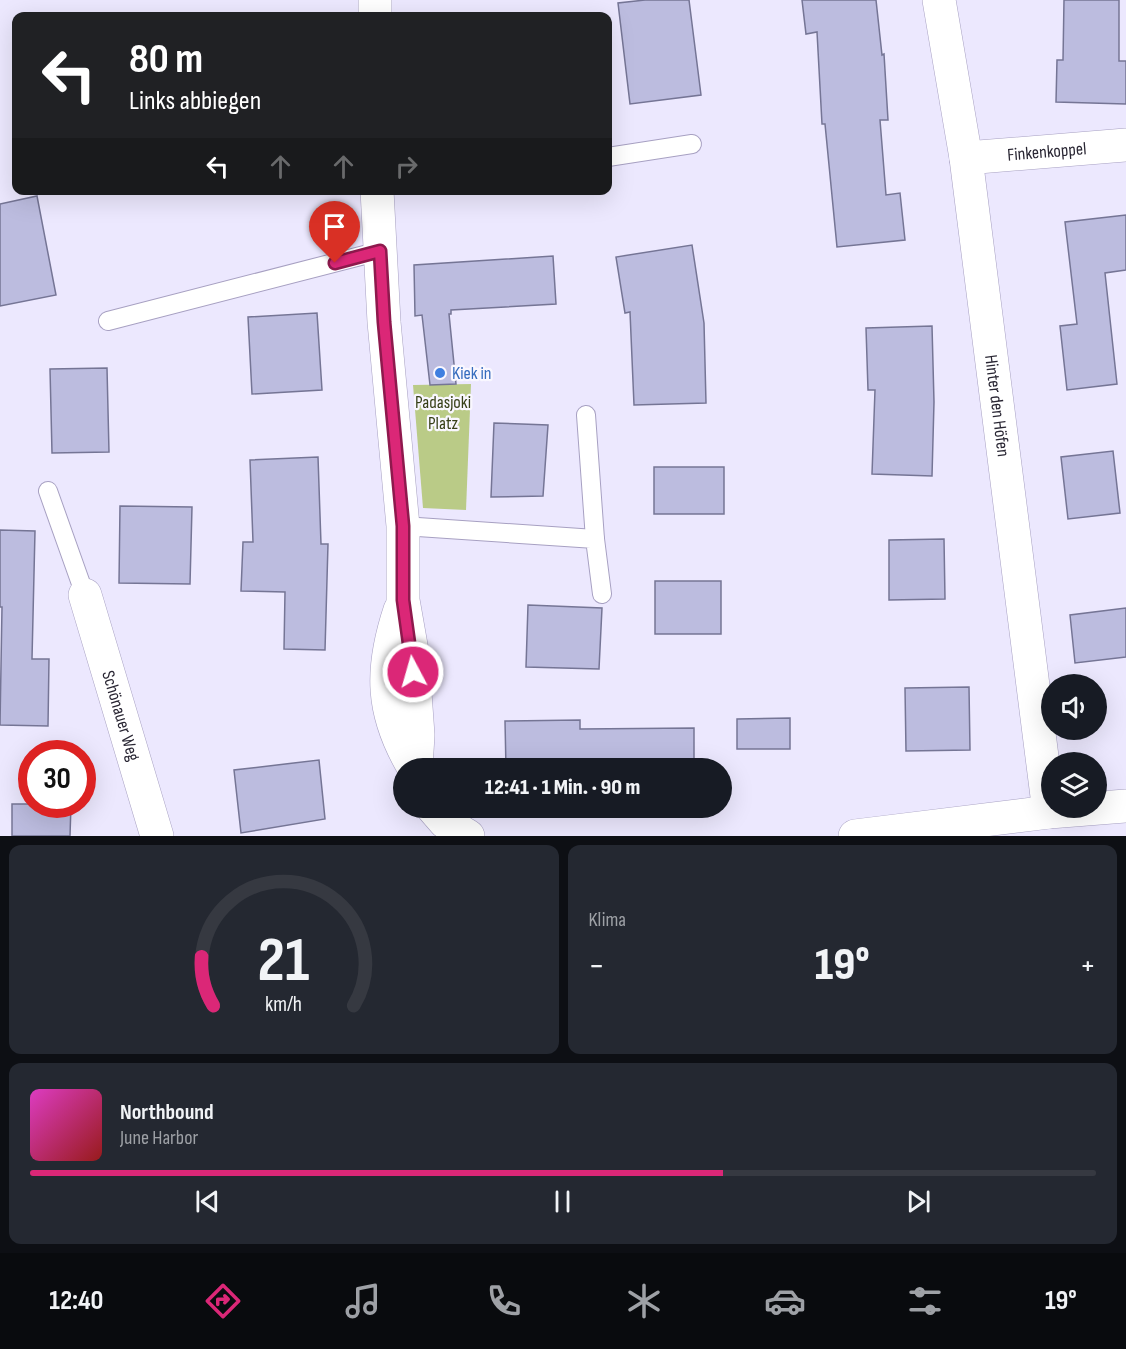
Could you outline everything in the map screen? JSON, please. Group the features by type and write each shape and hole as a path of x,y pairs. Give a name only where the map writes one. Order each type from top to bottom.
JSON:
{"street":[{"name":"Hinter den Höfen","path":"939,0 966,158 1041,756"},
{"name":"Finkenkoppel","path":"966,158 1126,145"},
{"path":"377,195 384,322 403,526 403,600 413,661 418,735 416,758"},
{"name":"Schönauer Weg","path":"85,596 158,836"},
{"path":"1107,807 1126,806"},
{"path":"855,836 950,831 1041,813"}],"lane":[{"path":"612,156 692,144"},
{"path":"108,321 380,251"},
{"path":"586,415 595,539 602,594"},
{"path":"48,491 85,596"},
{"path":"403,526 595,539"}],"green space":[{"name":"Padasjoki Platz","path":"471,384 466,510 423,508 413,385"}],"building":[{"path":"645,0 689,0 701,95 630,104 618,3"},
{"path":"802,0 876,0 882,55 884,54 888,120 880,120 886,195 900,193 905,240 837,247 825,124 822,124 817,32 806,34"},
{"path":"1064,0 1119,0 1119,61 1126,61 1126,104 1056,102 1057,60 1063,60"},
{"path":"37,196 56,295 0,306 0,204"},
{"path":"1126,215 1126,270 1105,273 1117,384 1067,390 1060,326 1077,324 1065,222"},
{"path":"692,245 704,323 706,403 634,405 630,312 625,313 616,257"},
{"path":"553,256 556,304 451,310 449,314 456,384 430,385 422,315 415,316 414,265"},
{"path":"317,313 322,390 252,394 248,317"},
{"path":"932,326 934,402 932,476 872,474 875,390 868,390 866,328"},
{"path":"107,368 109,452 52,453 50,369"},
{"path":"494,423 548,425 543,496 491,497"},
{"path":"1113,451 1120,513 1068,519 1061,457"},
{"path":"318,457 321,544 328,544 325,650 284,649 285,592 241,591 243,542 253,542 250,460"},
{"path":"654,467 724,467 724,514 654,514"},
{"path":"120,506 192,507 190,584 119,583"},
{"path":"0,530 35,531 32,659 49,659 48,726 0,725 2,607 0,607"},
{"path":"944,539 945,599 889,600 889,540"},
{"path":"655,581 721,581 721,634 655,634"},
{"path":"528,605 602,608 599,669 526,667"},
{"path":"1126,608 1126,657 1075,663 1070,615"},
{"path":"969,687 970,750 906,751 905,688"},
{"path":"790,718 790,749 737,749 737,719"},
{"path":"580,720 580,729 694,728 694,758 506,758 505,721"},
{"path":"319,760 325,819 241,833 234,770"},
{"path":"12,804 18,804 18,818 71,818 70,836 12,836"}],"place":[{"name":"Kiek in","path":"440,373"}],"route":[{"path":"335,263 380,251 384,322 403,526 403,600 412,651 413,672"}]}
